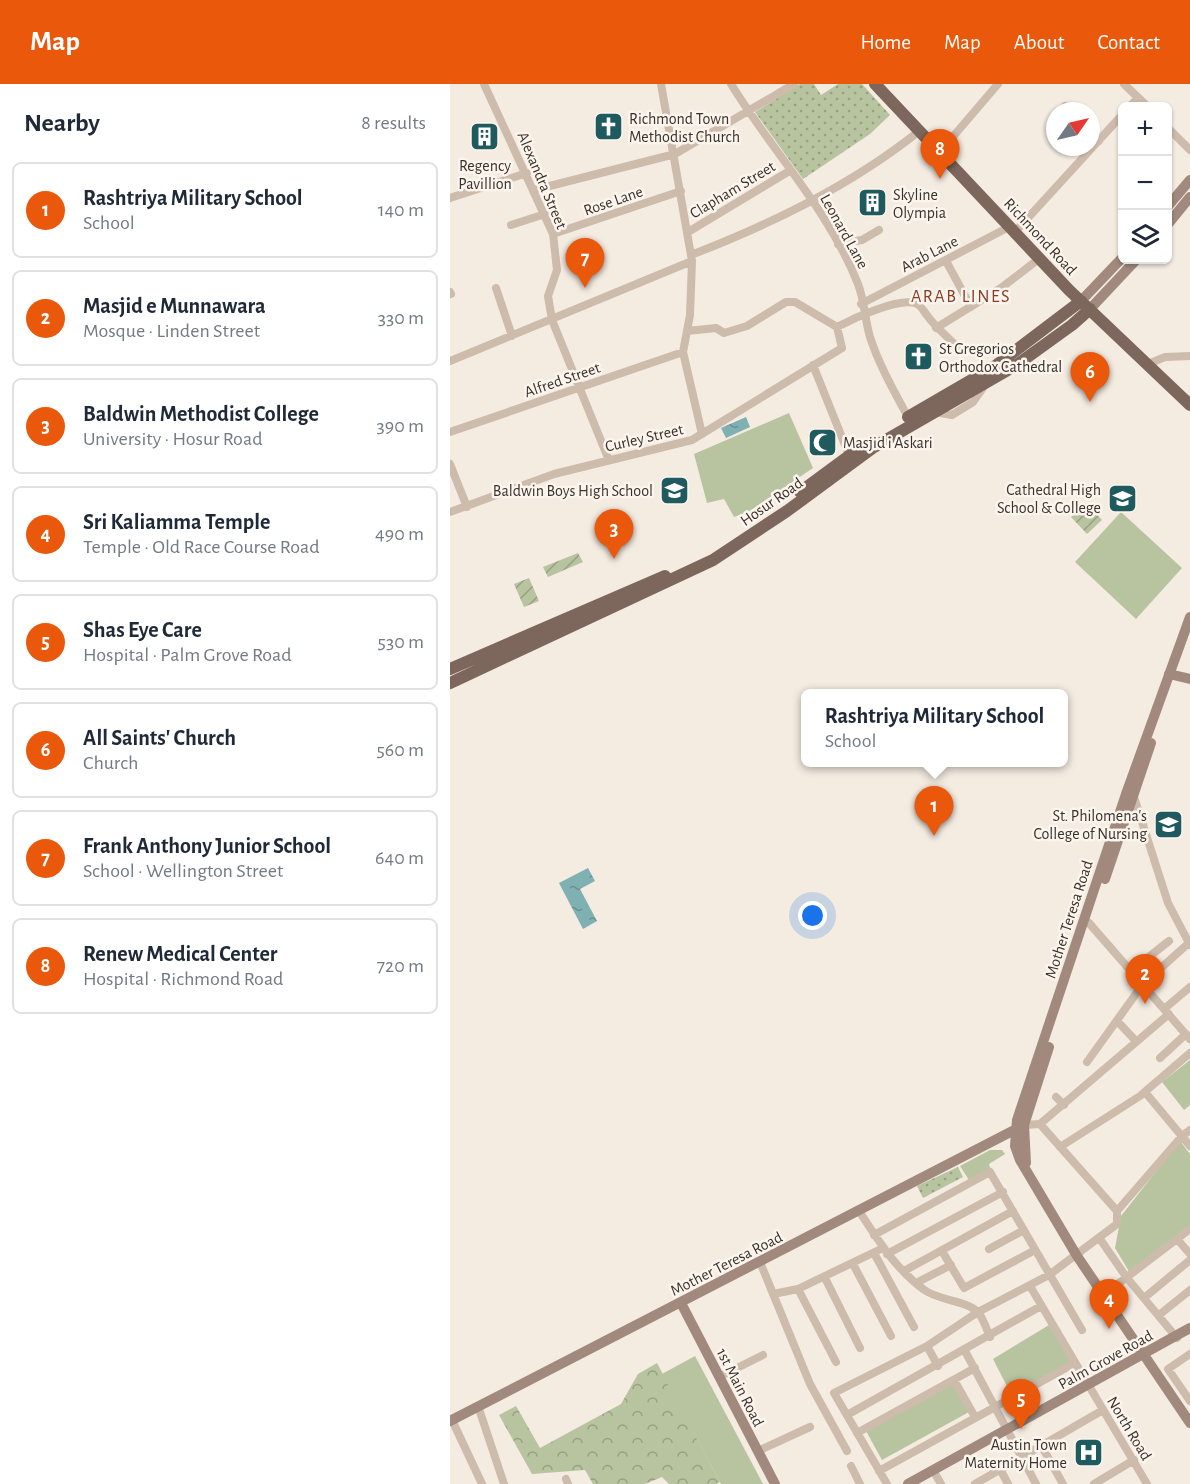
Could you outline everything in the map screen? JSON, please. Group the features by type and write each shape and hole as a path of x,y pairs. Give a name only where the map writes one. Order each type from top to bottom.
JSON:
{"main road":[{"name":"Richmond Road","path":"875,84 1070,290 1190,405"},
{"path":"1065,316 1070,290"},
{"name":"Hosur Road","path":"450,669 668,575 709,554 747,530 849,455 907,416 994,366 1065,316 1085,305"},
{"name":"Hosur Road","path":"450,683 713,560 907,416 932,412 986,384 1049,342 1085,305"}],"street":[{"name":"Alexandra Street","path":"484,84 527,173 553,234 557,270 548,297 552,320 608,458"},
{"path":"661,84 688,232 691,258 687,331 683,352 702,434"},
{"name":"Leonard Lane","path":"731,84 814,201 838,244 859,285 863,314 871,340 907,416"},
{"path":"939,153 998,84"},
{"path":"1124,84 1142,102"},
{"path":"534,190 675,154 749,112 789,85"},
{"path":"1134,102 1138,98"},
{"name":"Arab Lane","path":"1100,140 1118,120"},
{"path":"450,361 552,320 814,201 918,132"},
{"path":"1172,133 1190,150"},
{"name":"Arab Lane","path":"861,304 1012,229 1084,156"},
{"name":"Clapham Street","path":"688,232 791,170"},
{"path":"450,198 527,173"},
{"path":"1172,200 1190,180"},
{"name":"Rose Lane","path":"553,234 681,191"},
{"path":"1172,218 1190,197"},
{"path":"511,225 544,214"},
{"path":"838,244 859,241 879,230"},
{"path":"936,328 971,307 1040,258"},
{"path":"946,261 971,307"},
{"path":"1085,305 1118,263"},
{"path":"1085,305 1131,264"},
{"path":"496,288 512,336"},
{"path":"874,297 879,310"},
{"path":"687,331 716,328 724,333 747,326 786,302 795,302 837,327 863,314 901,303 915,303 957,348"},
{"name":"Curley Street","path":"450,512 535,480 608,458 692,440 842,348 837,327"},
{"name":"Alfred Street","path":"450,432 683,352"},
{"path":"1148,364 1165,357 1190,356"},
{"path":"813,365 849,455"},
{"path":"450,464 466,507"},
{"name":"Mother Teresa Road","path":"1086,922 1134,797 1190,617"},
{"name":"Mother Teresa Road","path":"451,1421 1019,1128 1086,922 1172,675 1190,634"},
{"path":"1172,675 1190,680"},
{"path":"1087,1062 1143,984 1189,943 1168,903 1134,797"},
{"path":"1086,922 1188,1036 1160,1058"},
{"path":"1131,970 1169,941"},
{"path":"1190,987 1136,1041 1064,1105 1040,1124 1019,1128 1015,1146 1102,1296 1190,1422"},
{"path":"1117,1021 1136,1041"},
{"path":"1060,1147 1145,1092 1190,1053"},
{"path":"1145,1092 1190,1146"},
{"path":"1056,1097 1064,1105"},
{"path":"1040,1124 1117,1211"},
{"path":"886,1484 834,1394 927,1346 978,1312 1049,1275 1100,1239 1117,1224 1117,1211 1182,1136 1190,1130"},
{"path":"874,1235 990,1172 1082,1330"},
{"path":"773,1294 798,1289 825,1278 1003,1192"},
{"path":"859,1211 885,1251 916,1283 925,1291 963,1304 978,1312 990,1337"},
{"path":"904,1271 1013,1211"},
{"path":"1102,1296 1190,1229"},
{"path":"989,1249 1024,1230"},
{"path":"1100,1239 1127,1278 1177,1338"},
{"path":"1178,1239 1190,1254"},
{"path":"942,1251 964,1288 1035,1250"},
{"path":"874,1253 914,1327"},
{"path":"1144,1298 1190,1260"},
{"path":"760,1262 810,1384 847,1451"},
{"path":"854,1264 891,1336"},
{"path":"916,1283 951,1265"},
{"path":"825,1278 860,1348"},
{"name":"North Road","path":"1030,1286 1146,1481"},
{"path":"798,1289 836,1362"},
{"path":"1159,1315 1190,1290"},
{"name":"1st Main Road","path":"681,1303 774,1484"},
{"path":"847,1415 965,1352 1041,1306"},
{"name":"Palm Grove Road","path":"913,1483 1142,1354 1177,1338 1190,1328"},
{"path":"927,1346 938,1366"},
{"path":"965,1352 1036,1484"},
{"path":"1189,1397 1168,1369 1190,1354"},
{"path":"719,1377 763,1355"},
{"path":"879,1472 1075,1363"},
{"path":"857,1433 975,1368"},
{"path":"954,1380 975,1417"},
{"path":"478,1406 504,1484"},
{"path":"975,1484 1104,1410"},
{"path":"451,1421 482,1484"},
{"path":"758,1451 810,1427"},
{"path":"1041,1445 1063,1484"},
{"path":"1094,1484 1134,1460"},
{"path":"851,1466 860,1484"},
{"path":"1000,1469 1008,1484"},
{"path":"933,1470 941,1484"},
{"path":"1136,1484 1146,1481"}],"green space":[{"path":"800,84 814,84 821,95 838,84 862,84 890,115 870,134 803,179 755,112"},
{"path":"789,413 813,468 748,512 734,517 724,499 707,503 694,454"},
{"path":"1086,503 1102,520 1087,534 1071,517"},
{"path":"1121,512 1182,568 1136,619 1075,562"},
{"path":"578,553 583,562 548,577 543,567"},
{"path":"529,578 539,601 524,607 514,584"},
{"path":"1190,1060 1190,1105 1184,1110 1162,1082"},
{"path":"1180,1141 1190,1154 1190,1225 1130,1273 1115,1248 1121,1216"},
{"path":"990,1150 1002,1150 1005,1154 989,1164 990,1168 969,1180 960,1166"},
{"path":"958,1167 963,1177 923,1198 917,1186"},
{"path":"1049,1325 1071,1362 1012,1396 993,1359"},
{"path":"695,1356 763,1484 721,1484 662,1374"},
{"path":"657,1363 720,1482 716,1484 669,1484 662,1477 645,1484 593,1484 585,1470 532,1474 499,1415 516,1406 540,1448 621,1404 638,1374"},
{"path":"952,1383 969,1412 882,1460 866,1431"}],"water":[{"path":"746,417 750,427 726,438 721,428"},
{"path":"588,868 595,881 580,889 597,921 583,929 559,883"}],"place":[{"name":"Richmond Town Methodist Church","path":"608,127"},
{"name":"Regency Pavillion","path":"485,137"},
{"name":"Renew Medical Center","path":"940,179"},
{"name":"Skyline Olympia","path":"872,203"},
{"name":"Frank Anthony Junior School","path":"585,288"},
{"name":"St Gregorios Orthodox Cathedral","path":"918,357"},
{"name":"All Saints' Church","path":"1090,402"},
{"name":"Masjid i Askari","path":"822,442"},
{"name":"Baldwin Boys High School","path":"674,490"},
{"name":"Cathedral High School & College","path":"1122,498"},
{"name":"Baldwin Methodist College","path":"614,559"},
{"name":"St. Philomena's College of Nursing","path":"1168,824"},
{"name":"Rashtriya Military School","path":"934,836"},
{"name":"Masjid e Munnawara","path":"1145,1004"},
{"name":"Sri Kaliamma Temple","path":"1109,1329"},
{"name":"Shas Eye Care","path":"1021,1429"},
{"name":"Austin Town Maternity Home","path":"1088,1453"}],"district":[{"name":"ARAB LINES","path":"961,296"}]}
